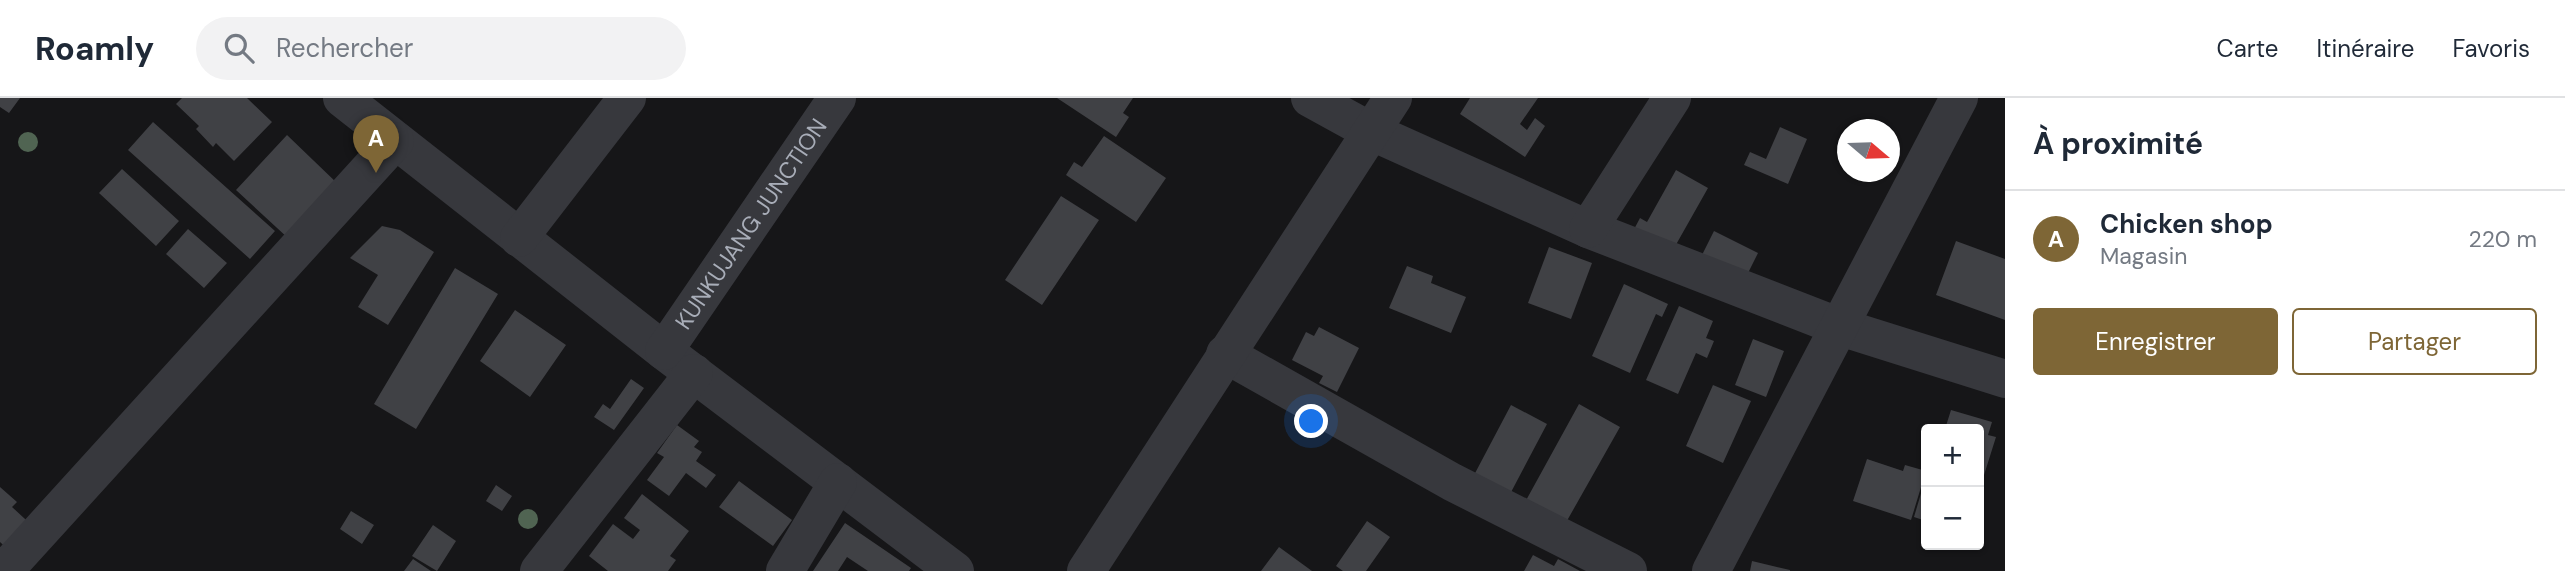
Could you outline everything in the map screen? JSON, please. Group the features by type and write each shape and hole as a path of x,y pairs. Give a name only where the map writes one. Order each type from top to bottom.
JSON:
{"street":[{"path":"342,98 679,362 955,571"},
{"path":"519,238 627,98"},
{"name":"KUNKUJANG JUNCTION","path":"539,571 679,362 837,98"},
{"path":"1310,98 1370,131 1588,229 1840,327 2005,379"},
{"path":"1086,571 1393,98"},
{"path":"1588,229 1672,98"},
{"path":"1711,571 1959,98"},
{"path":"4,571 395,141"},
{"path":"1226,354 1452,482 1628,571"},
{"path":"785,571 838,482"}],"building":[{"path":"0,98 20,98 9,113 0,107"},
{"path":"182,98 247,98 272,122 234,161 216,143 213,147 196,129 199,126 176,104"},
{"path":"1057,98 1133,98 1123,113 1129,117 1116,137"},
{"path":"1470,98 1538,98 1520,124 1527,130 1535,118 1545,126 1525,157 1460,114"},
{"path":"153,122 275,231 250,259 128,150"},
{"path":"1780,127 1807,139 1788,184 1744,165 1750,152 1766,159"},
{"path":"287,135 339,185 289,239 236,190"},
{"path":"1104,136 1166,178 1136,222 1066,175 1074,162 1082,167"},
{"path":"122,169 179,221 156,246 99,193"},
{"path":"1676,170 1708,188 1669,257 1631,235 1640,218 1647,222"},
{"path":"1061,196 1099,220 1042,305 1005,280"},
{"path":"382,226 400,230 434,252 388,325 358,307 378,275 350,258"},
{"path":"188,229 227,263 204,288 166,254"},
{"path":"1714,231 1758,253 1742,285 1698,263"},
{"path":"1956,241 2005,259 2005,320 1936,295"},
{"path":"1549,247 1592,263 1571,319 1528,303"},
{"path":"1407,266 1433,276 1431,283 1466,297 1451,333 1389,308"},
{"path":"455,268 498,294 416,429 374,404"},
{"path":"1624,284 1668,304 1662,317 1656,314 1630,373 1592,356"},
{"path":"1679,306 1713,321 1706,338 1714,341 1707,358 1696,353 1678,394 1646,380"},
{"path":"515,310 566,345 530,397 480,361"},
{"path":"1319,327 1359,348 1337,392 1319,383 1323,376 1292,360 1306,332 1314,336"},
{"path":"1753,339 1784,351 1766,397 1735,385"},
{"path":"631,379 644,388 614,430 594,417 603,404 610,409"},
{"path":"1713,385 1751,401 1723,463 1686,446"},
{"path":"1579,404 1620,427 1564,526 1524,504"},
{"path":"1511,405 1547,424 1509,496 1473,477"},
{"path":"1951,410 1992,422 1988,435 1996,437 1984,475 1984,424 1947,424"},
{"path":"677,425 699,441 694,447 702,452 696,461 716,475 706,488 686,473 669,496 647,480 664,457 657,453"},
{"path":"1867,459 1903,471 1905,465 1921,470 1921,487 1911,520 1853,501"},
{"path":"739,481 792,520 773,546 719,507"},
{"path":"496,485 512,496 502,511 486,501"},
{"path":"0,487 17,502 12,507 37,530 14,555 0,542"},
{"path":"1921,493 1921,519 1914,517"},
{"path":"642,494 689,531 670,556 676,560 668,571 608,571 589,556 613,524 633,539 640,530 624,518"},
{"path":"351,511 374,525 362,544 340,529"},
{"path":"1367,521 1390,537 1366,571 1343,571 1336,566"},
{"path":"845,523 911,568 909,571 868,571 847,557 838,571 813,571"},
{"path":"433,525 456,541 437,571 412,556"},
{"path":"1279,547 1312,571 1261,571"},
{"path":"1533,555 1554,566 1558,559 1580,571 1524,571"},
{"path":"413,559 431,571 404,571"},
{"path":"1752,561 1790,570 1790,571 1750,571"}],"place":[{"name":"Chicken shop","path":"376,173"}]}
